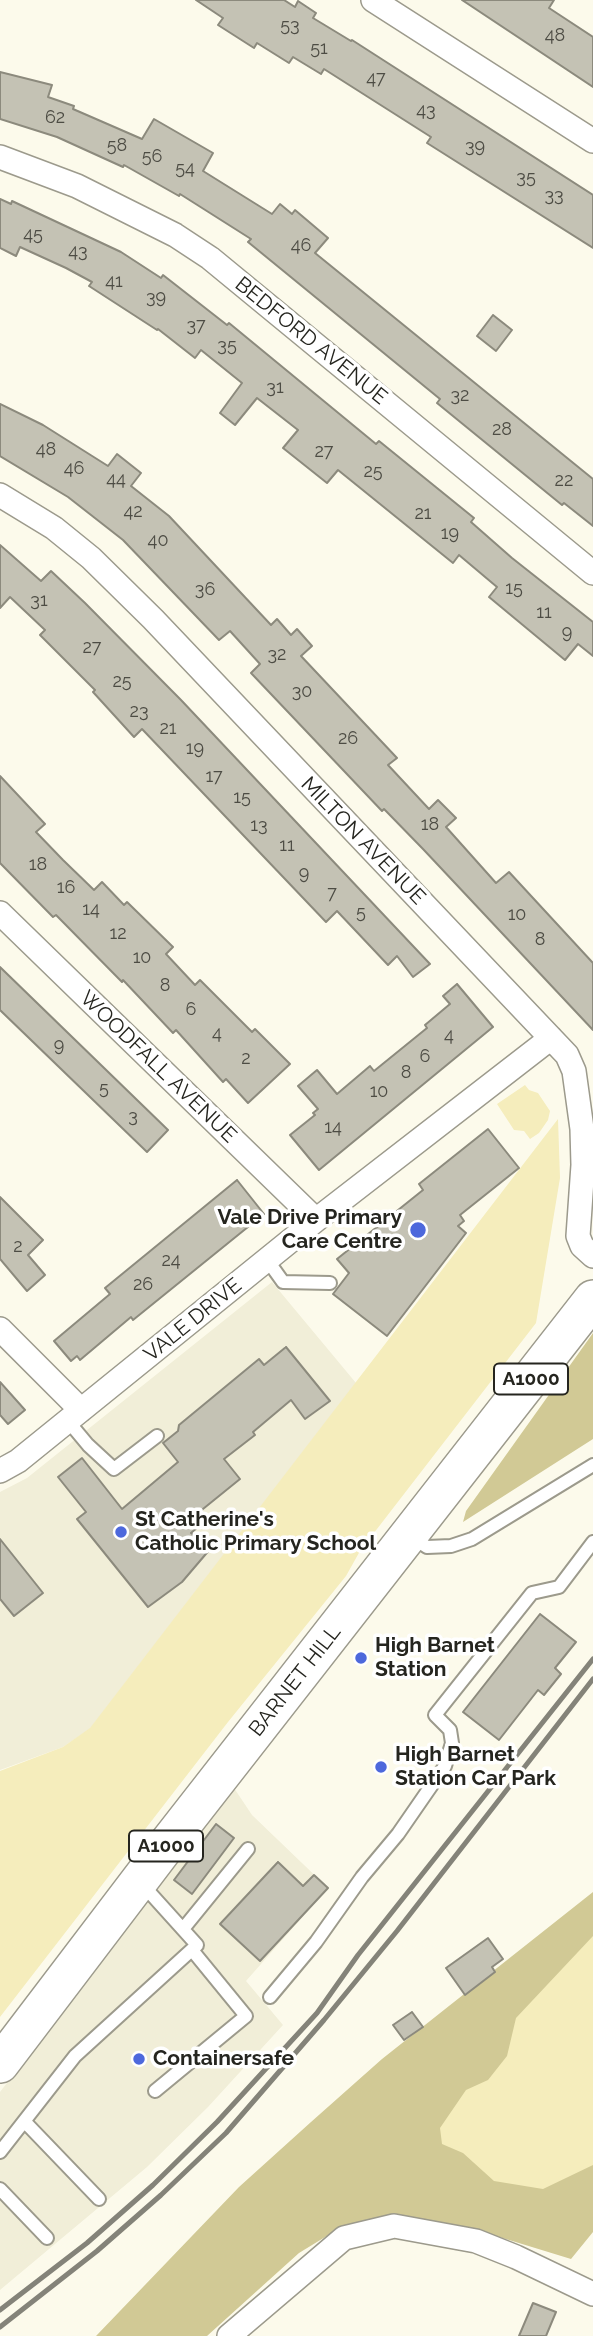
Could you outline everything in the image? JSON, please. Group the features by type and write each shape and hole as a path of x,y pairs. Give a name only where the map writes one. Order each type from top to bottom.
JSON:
{"main road":[{"name":"BARNET HILL","path":"0,2064 139,1881 593,1299"}],"street":[{"path":"373,0 593,141"},
{"name":"BEDFORD AVENUE","path":"0,157 34,168 88,192 175,235 210,258 593,573"},
{"name":"MILTON AVENUE","path":"0,495 54,528 91,558 566,1055 574,1071 582,1129 583,1165 578,1236 582,1247 593,1256"},
{"name":"WOODFALL AVENUE","path":"0,914 316,1220"},
{"name":"VALE DRIVE","path":"0,1471 18,1461 316,1220 551,1038"},
{"path":"0,1329 74,1416"},
{"path":"229,2336 344,2238 394,2226 476,2241 593,2294"}],"lane":[{"path":"268,1261 283,1282 330,1283"},
{"path":"74,1416 88,1445 114,1469 158,1436"},
{"path":"410,1536 427,1547 451,1546 472,1539 593,1465"},
{"path":"270,1997 316,1942 362,1877 398,1834 445,1766 452,1743 450,1730 435,1715 532,1593 559,1587 593,1542"},
{"path":"183,1929 248,1849"},
{"path":"0,2152 75,2056 197,1945 139,1881"},
{"path":"155,2091 246,2016 192,1950"},
{"path":"26,2122 99,2199"},
{"path":"0,2189 47,2238"}],"shaded area":[{"path":"525,1085 529,1090 538,1093 550,1111 548,1120 539,1133 530,1139 524,1131 514,1130 497,1104"},
{"path":"558,1119 560,1178 536,1323 360,1551 346,1576 228,1722 0,2017 0,1771 63,1747 90,1728"},
{"name":"St Catherine's Catholic Primary School","path":"272,1282 356,1383 90,1729 63,1747 0,1770 0,1492 27,1478"},
{"path":"593,1333 593,1439 463,1522 466,1511"},
{"name":"Containersafe","path":"234,1788 252,1815 328,1888 246,1981 283,2025 208,2107 147,2167 0,2290 0,2092"},
{"path":"593,1892 593,1936 516,2018 507,2056 488,2080 466,2090 440,2128 442,2144 463,2153 494,2181 543,2189 593,2165 593,2232 571,2259 470,2228 415,2219 369,2220 330,2234 299,2253 207,2336 96,2336 239,2187 311,2122 382,2059"},
{"path":"593,1906 593,2231 470,2228 415,2219 369,2220 330,2234"}],"building":[{"path":"196,0 284,0 295,7 298,1 316,13 313,18 352,40 593,195 593,248 427,143 431,137 324,69 321,74 293,57 289,63 257,43 254,48 218,25 223,18"},
{"path":"462,0 554,0 549,8 593,37 593,87"},
{"path":"0,72 52,85 48,97 74,106 73,109 142,139 154,119 213,153 203,171 272,214 280,204 292,214 295,210 328,238 315,253 593,479 593,526 564,503 562,505 437,403 440,399 248,242 251,239 180,194 179,196 124,165 123,167 57,137 0,119"},
{"path":"0,199 11,204 12,201 121,252 161,278 163,275 227,325 229,323 376,444 379,441 474,518 471,522 512,558 593,622 593,656 578,644 565,660 489,597 497,587 459,555 453,563 338,470 327,483 283,448 298,430 257,398 235,425 220,413 242,383 201,350 195,358 158,329 89,286 92,282 66,268 20,247 16,256 0,248"},
{"path":"493,315 512,330 496,351 477,336"},
{"path":"0,404 43,425 108,466 117,454 141,473 131,486 169,516 271,625 277,619 291,635 297,629 312,646 301,656 397,758 388,765 429,809 438,800 456,818 446,827 496,883 509,872 593,963 593,1030 423,849 384,809 382,811 251,673 260,664 230,631 219,640 123,540 68,497 0,456"},
{"path":"0,545 41,581 51,571 85,603 181,700 430,964 413,977 397,956 388,965 337,911 326,922 142,729 134,737 93,692 95,690 40,635 45,630 10,597 0,608"},
{"path":"0,776 45,824 36,832 63,860 94,890 102,882 124,905 127,902 173,947 166,954 195,985 200,980 252,1032 255,1029 290,1064 248,1103 226,1079 223,1082 176,1030 173,1033 123,980 122,982 56,915 53,917 0,863"},
{"path":"0,967 168,1130 147,1152 0,1010"},
{"path":"457,984 493,1027 319,1170 290,1135 315,1115 313,1113 318,1109 298,1086 317,1070 337,1094 370,1066 374,1071 427,1028 425,1025 450,1004 443,996"},
{"name":"Vale Drive Primary Care Centre","path":"488,1129 519,1168 460,1215 464,1221 458,1226 466,1233 387,1336 333,1294 349,1273 337,1259 423,1190 419,1184"},
{"path":"237,1180 264,1214 133,1320 131,1317 80,1360 77,1356 71,1361 54,1341 110,1294 105,1288"},
{"path":"0,1197 43,1240 28,1255 45,1275 27,1291 0,1259"},
{"path":"286,1347 330,1401 305,1419 291,1400 253,1432 255,1435 224,1459 240,1479 198,1513 205,1521 191,1533 211,1548 182,1582 148,1607 77,1519 86,1512 58,1477 82,1458 122,1509 178,1462 163,1443 178,1431 179,1425 259,1359 264,1365"},
{"path":"0,1382 25,1410 8,1424 0,1415"},
{"path":"0,1539 43,1593 14,1616 0,1599"},
{"path":"540,1614 576,1642 555,1668 561,1674 544,1695 538,1690 499,1740 463,1712"},
{"path":"216,1824 234,1838 192,1894 174,1880"},
{"path":"278,1862 303,1886 314,1875 328,1888 260,1961 220,1924"},
{"path":"488,1938 503,1959 492,1967 495,1972 465,1995 446,1968"},
{"path":"412,2012 423,2027 404,2040 393,2025"},
{"path":"533,2303 556,2312 546,2336 519,2336"}],"railway":[{"path":"0,2310 87,2243 153,2185 217,2122 317,2013 358,1955 593,1659"},
{"path":"0,2327 97,2251 226,2133 397,1931 593,1679"}],"place":[{"name":"Vale Drive Primary Care Centre","path":"418,1230"},
{"name":"St Catherine's Catholic Primary School","path":"121,1532"},
{"name":"High Barnet Station","path":"361,1658"},
{"name":"High Barnet Station Car Park","path":"381,1767"},
{"name":"Containersafe","path":"139,2059"}]}
